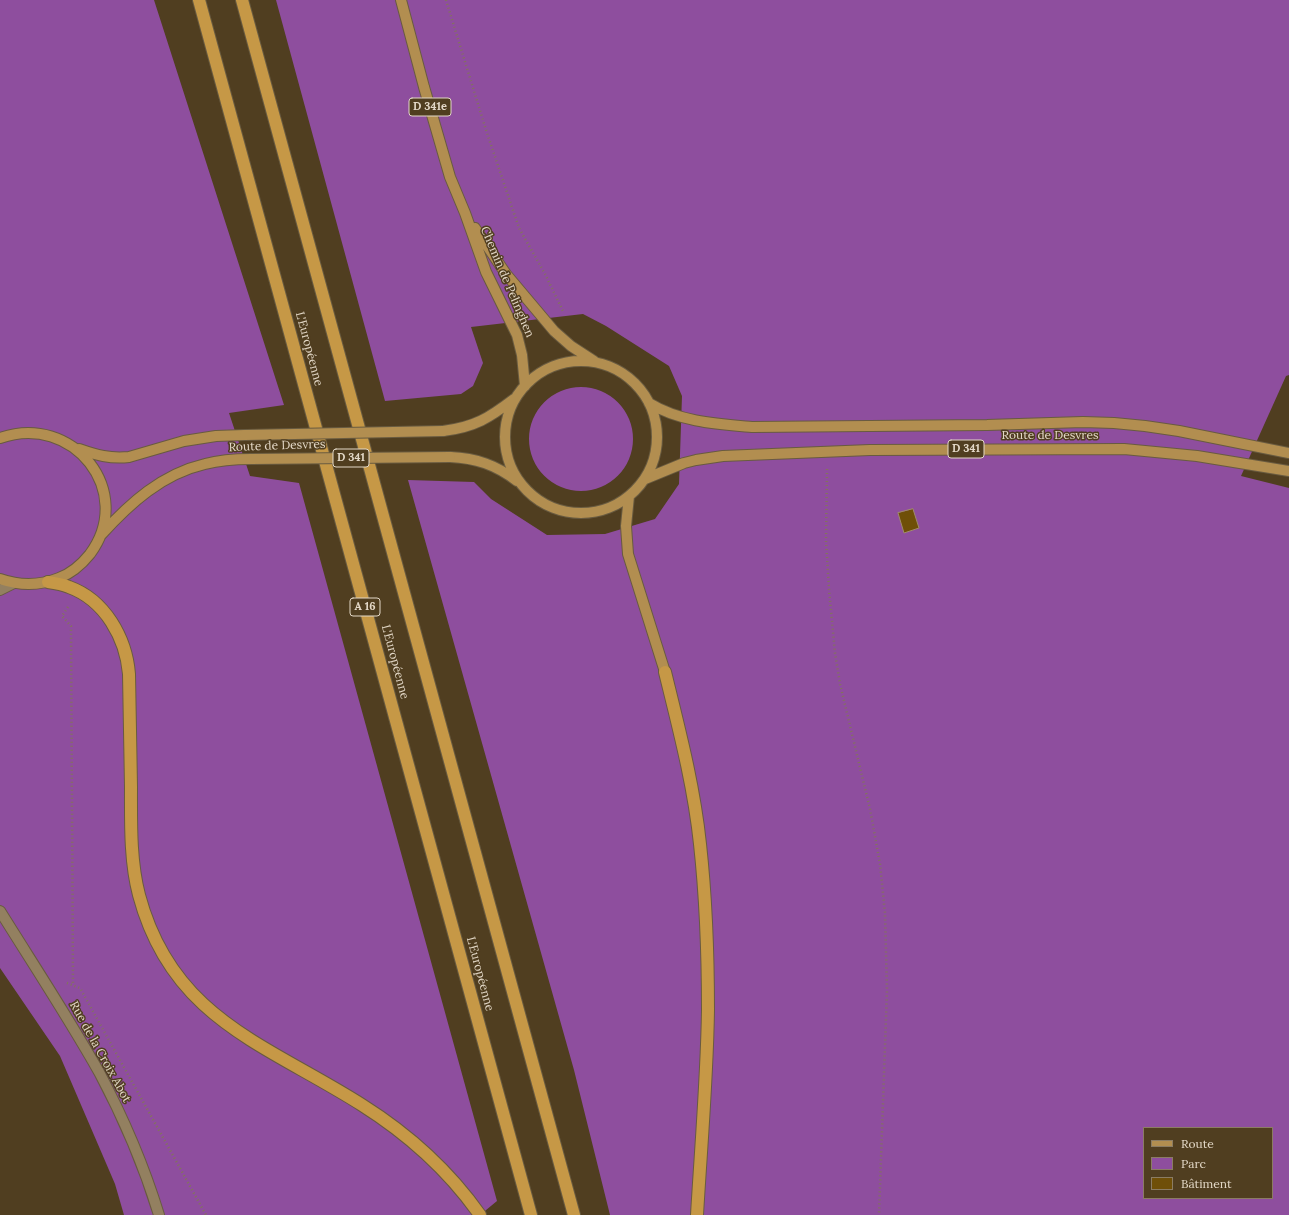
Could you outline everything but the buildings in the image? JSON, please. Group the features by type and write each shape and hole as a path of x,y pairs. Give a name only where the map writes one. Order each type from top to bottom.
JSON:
{"highway":[{"name":"L'Européenne","path":"199,0 531,1215"},
{"path":"242,0 574,1215"},
{"path":"48,582 61,584 78,591 97,604 119,633 127,653 130,674 131,820 136,880 140,897 150,925 169,964 194,996 229,1026 269,1052 363,1105 406,1136 452,1180 464,1193 480,1215"},
{"path":"665,672 685,755 694,801 700,842 705,898 708,1011 706,1073 697,1215"}],"main road":[{"name":"Chemin de Pelinghen","path":"401,0 445,161 486,272 517,335 522,355 525,386"},
{"name":"Chemin de Pelinghen","path":"465,213 506,274 546,322 571,346 595,362"},
{"path":"574,361 595,362 609,366 627,376 637,385 649,403 656,423 657,445 654,459 645,479 630,496 603,510 589,513 573,513 559,510 545,504 532,496 522,485 511,467 505,446 506,424 516,397 525,386 541,372 560,364 574,361"},
{"name":"Route de Desvres","path":"75,448 108,458 121,458 184,441 209,437 443,431 464,428 479,423 516,397"},
{"name":"Route de Desvres","path":"649,403 660,410 692,419 752,427 988,425 1083,422 1137,425 1196,434 1289,454"},
{"path":"0,438 13,434 37,433 61,439 75,448 92,466 102,488 105,512 104,521 96,544 82,563 69,573 48,582 31,584 14,583 0,579"},
{"name":"Route de Desvres","path":"645,479 673,467 707,458 737,455 828,451 1070,448 1124,449 1197,456 1289,472"},
{"name":"Route de Desvres","path":"99,536 117,517 159,483 174,474 207,463 251,459 472,458 510,476 522,485"},
{"path":"630,496 626,526 628,554 665,672"}],"street":[{"path":"0,590 14,583"},
{"name":"Rue de la Croix Abot","path":"0,911 79,1038 106,1085 137,1153 159,1215"}],"path":[{"path":"446,0 486,130 519,228 545,274 565,316 546,322"},
{"path":"828,451 826,541 828,589 835,653 840,684 871,816 880,864 885,913 887,990 879,1215"},
{"path":"73,985 71,626 62,616 78,591"},
{"path":"66,982 80,988 206,1215"}],"green space":[{"path":"0,0 154,0 284,405 229,413 250,476 299,483 497,1201 480,1215 124,1215 115,1184 60,1056 0,968"},
{"path":"276,0 1289,0 1289,375 1286,376 1241,476 1289,488 1289,1215 610,1215 574,1070 408,480 474,482 491,499 547,535 605,534 655,519 679,484 682,396 669,366 606,326 583,314 471,327 483,363 473,386 461,394 385,401"},
{"path":"581,387 601,391 610,395 618,402 625,410 629,419 633,439 629,459 625,468 618,476 610,483 601,487 581,491 561,487 552,483 544,476 537,468 533,459 529,439 533,419 537,410 544,402 552,395 561,391"}]}
